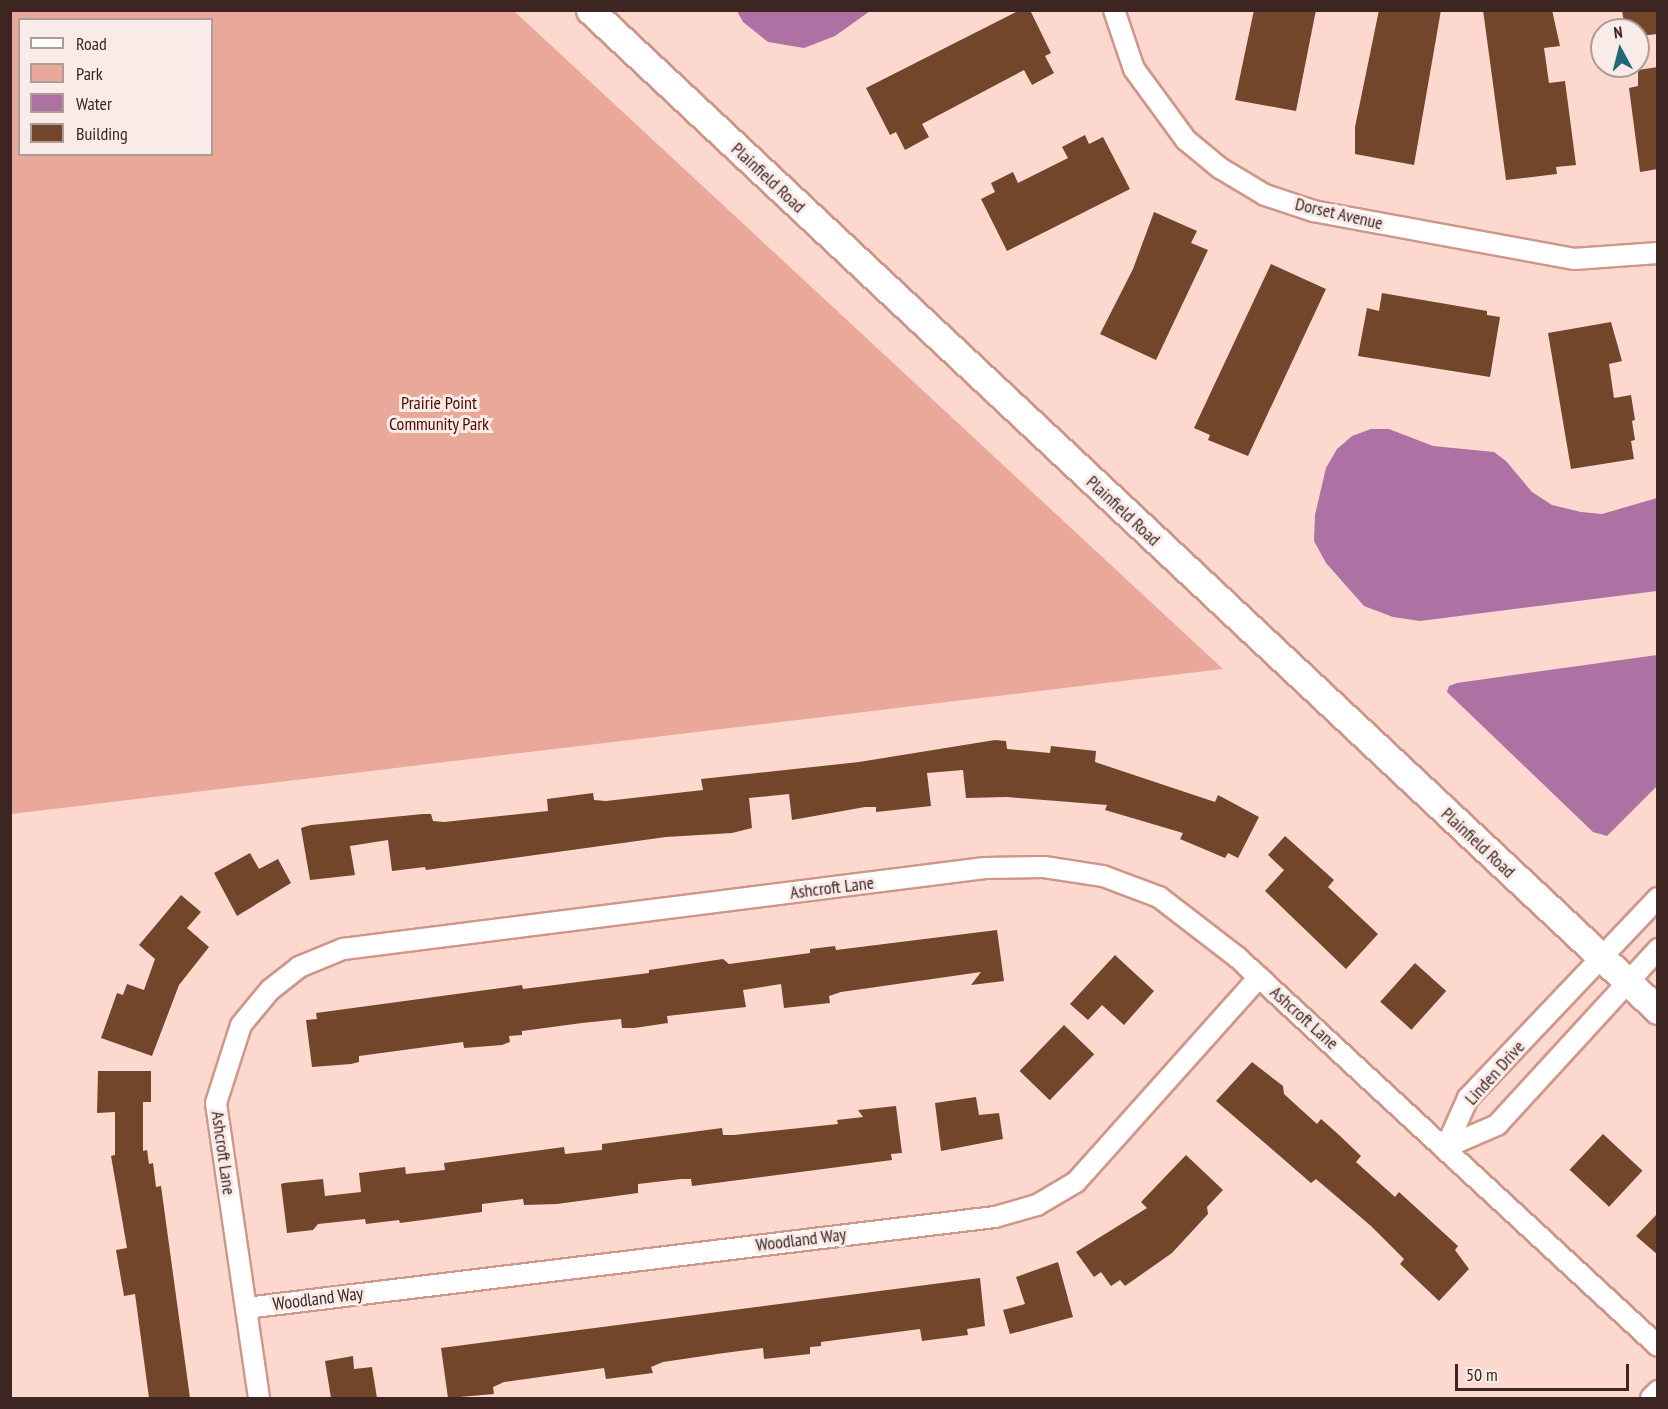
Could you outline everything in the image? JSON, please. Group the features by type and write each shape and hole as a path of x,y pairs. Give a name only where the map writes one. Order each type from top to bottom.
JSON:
{"main road":[{"name":"Plainfield Road","path":"590,10 1658,1010"}],"street":[{"name":"Dorset Avenue","path":"1114,10 1134,69 1186,140 1220,168 1265,195 1313,210 1574,259 1658,253"},
{"name":"Ashcroft Lane","path":"259,1398 216,1103 241,1025 270,990 300,967 343,949 985,868 1044,867 1103,876 1159,897 1210,933 1446,1147 1658,1346"},
{"name":"Linden Drive","path":"1446,1147 1468,1098 1658,898"},
{"name":"Linden Drive","path":"1446,1147 1497,1125 1658,949"},
{"name":"Woodland Way","path":"246,1308 994,1217 1037,1205 1076,1182 1259,977"},
{"path":"1651,1398 1658,1391"}],"green space":[{"name":"Prairie Point Community Park","path":"10,11 514,11 1223,669 11,814"}],"water":[{"path":"737,11 870,11 835,36 804,48 768,42 743,22"},
{"path":"1371,429 1389,429 1433,446 1494,452 1506,461 1532,492 1552,505 1581,512 1602,514 1657,498 1657,591 1420,621 1393,617 1364,606 1326,563 1314,541 1315,515 1326,468 1337,449 1352,436"},
{"path":"1657,655 1657,786 1607,836 1593,832 1447,692 1449,686 1457,683"}],"building":[{"path":"1020,10 1030,10 1051,53 1045,56 1054,73 1032,85 1024,70 922,124 929,137 905,150 896,132 890,135 866,88"},
{"path":"1254,10 1316,10 1296,111 1235,100"},
{"path":"1379,10 1441,10 1414,165 1355,154 1355,127"},
{"path":"1483,10 1552,10 1560,46 1544,48 1549,83 1565,81 1576,165 1556,167 1557,174 1506,180"},
{"path":"1622,10 1658,10 1658,34 1650,35 1650,18 1623,18"},
{"path":"1658,67 1658,169 1640,172 1629,88 1638,86 1638,78 1650,78 1650,68"},
{"path":"1085,135 1089,144 1103,137 1130,189 1007,251 981,199 995,192 991,183 1013,172 1018,183 1068,158 1062,147"},
{"path":"1154,212 1197,231 1191,243 1208,250 1156,360 1100,334 1133,269"},
{"path":"1271,264 1326,289 1248,456 1208,440 1210,435 1194,428"},
{"path":"1382,293 1487,311 1487,315 1500,317 1490,377 1358,356 1367,308 1379,311"},
{"path":"1611,322 1622,361 1609,364 1614,398 1631,395 1635,420 1632,421 1635,440 1631,441 1634,459 1571,469 1548,333"},
{"path":"995,740 1006,741 1007,749 1050,753 1051,746 1096,751 1095,762 1215,802 1218,795 1259,817 1238,858 1228,853 1225,858 1180,839 1183,833 1105,810 1107,805 1007,797 966,798 963,770 927,773 931,806 876,812 876,807 865,807 792,820 789,794 749,798 752,828 732,833 666,837 426,870 425,867 392,871 388,840 350,846 355,875 310,880 301,828 311,825 423,814 431,814 433,821 444,822 548,811 547,799 593,793 594,800 606,801 703,790 701,779 859,762"},
{"path":"1285,836 1334,880 1328,887 1378,934 1346,969 1265,891 1284,870 1268,855"},
{"path":"250,853 259,869 278,859 291,883 237,916 214,873"},
{"path":"181,895 201,912 187,928 209,947 179,985 152,1056 101,1038 117,993 123,995 127,984 144,990 155,959 139,945"},
{"path":"997,930 1004,981 971,985 981,972 841,992 829,996 830,1003 784,1008 781,984 743,990 746,1007 667,1016 668,1023 622,1028 621,1019 582,1023 522,1031 522,1035 509,1036 510,1042 502,1045 464,1048 463,1042 359,1056 359,1062 351,1064 312,1067 306,1020 317,1019 316,1013 522,985 523,989 649,973 649,970 723,959 729,964 810,953 810,949 835,946 836,950"},
{"path":"1115,955 1154,991 1124,1025 1102,1005 1088,1020 1070,1004"},
{"path":"1415,963 1446,991 1411,1030 1380,1002"},
{"path":"1064,1025 1094,1054 1050,1100 1020,1071"},
{"path":"1252,1062 1283,1086 1284,1094 1317,1124 1321,1119 1338,1134 1361,1156 1356,1162 1395,1197 1399,1192 1458,1246 1455,1250 1469,1269 1439,1301 1400,1264 1404,1259 1371,1226 1316,1179 1311,1183 1216,1101"},
{"path":"98,1071 151,1071 151,1102 143,1102 143,1151 147,1150 149,1164 153,1163 156,1187 161,1186 190,1398 149,1398 135,1294 124,1296 116,1250 127,1248 111,1156 115,1155 115,1112 97,1113"},
{"path":"976,1097 979,1115 999,1113 1003,1139 941,1151 935,1103"},
{"path":"896,1106 902,1153 891,1154 892,1160 692,1186 691,1179 638,1184 638,1193 557,1204 524,1205 523,1199 482,1204 482,1212 400,1223 399,1220 366,1224 365,1219 318,1224 313,1230 287,1233 281,1184 284,1183 323,1179 325,1196 361,1192 359,1173 405,1167 406,1174 445,1170 444,1163 564,1147 565,1154 602,1150 602,1144 722,1128 723,1135 734,1135 838,1124 837,1120 863,1117 858,1110"},
{"path":"1603,1134 1642,1171 1609,1207 1570,1170"},
{"path":"1186,1155 1223,1190 1207,1207 1208,1214 1172,1253 1125,1286 1120,1280 1111,1286 1101,1272 1094,1277 1076,1252 1147,1208 1141,1202"},
{"path":"1658,1213 1658,1255 1636,1236"},
{"path":"1058,1262 1073,1317 1010,1334 1003,1310 1025,1304 1016,1277"},
{"path":"980,1278 985,1326 967,1329 968,1335 922,1341 920,1329 821,1342 821,1346 810,1347 810,1354 764,1359 763,1348 663,1362 651,1367 653,1373 606,1379 604,1368 504,1382 493,1387 494,1394 448,1398 441,1348"},
{"path":"353,1356 354,1369 372,1367 377,1398 331,1398 325,1361"}]}
